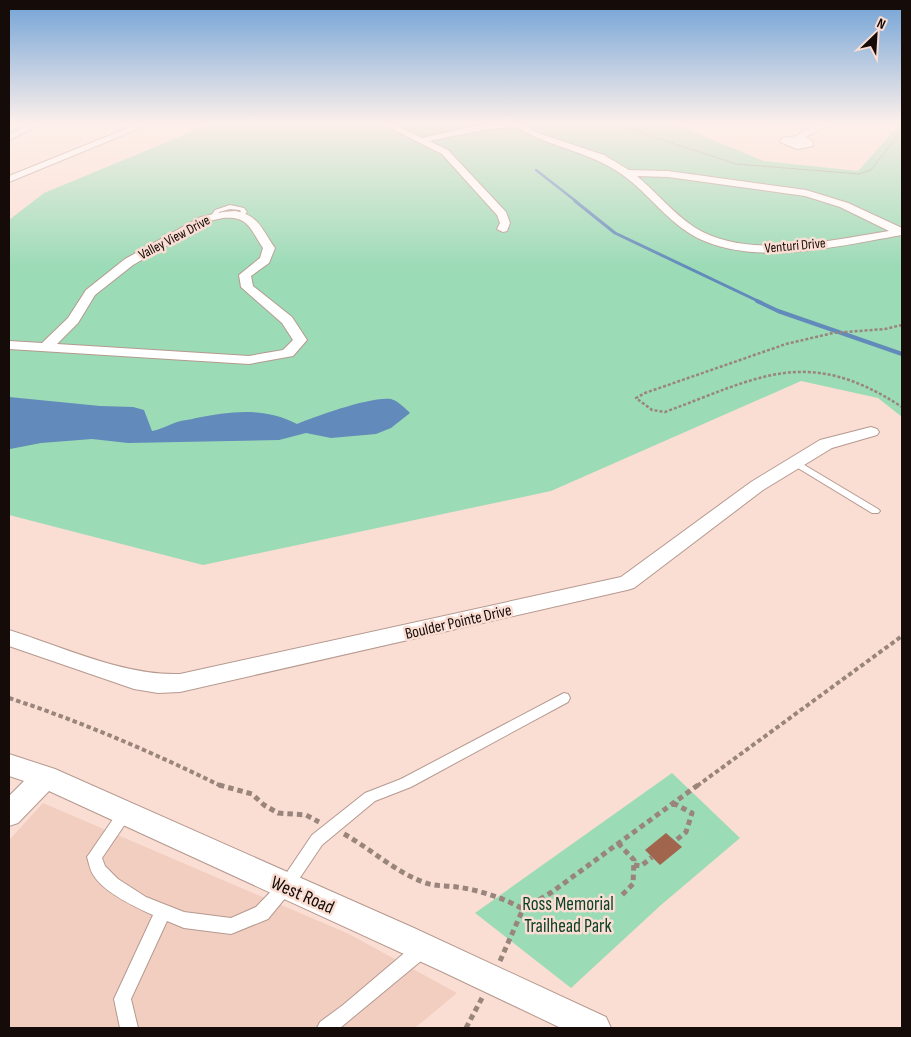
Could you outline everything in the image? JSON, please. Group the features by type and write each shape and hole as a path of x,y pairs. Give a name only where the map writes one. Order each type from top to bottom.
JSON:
{"street":[{"path":"9,179 30,170"},
{"path":"462,170 502,214 505,223 503,229"},
{"name":"Venturi Drive","path":"621,170 692,230 711,239 738,246 763,249 791,248 902,232"},
{"path":"625,173 668,174 806,194 844,205 902,232"},
{"name":"Valley View Drive","path":"9,345 249,360 288,353 300,340 287,320 247,287 245,275 265,260 269,248 251,220 241,216 214,216 121,268 90,293 73,320 46,347"},
{"name":"Boulder Pointe Drive","path":"9,638 134,680 158,684 200,679 626,583 757,486 826,444 871,432"},
{"name":"West Road","path":"9,765 46,777 595,1028"},
{"path":"9,814 46,777"}],"lane":[{"path":"796,463 875,511"},
{"path":"125,814 94,857 99,871 113,884 141,902 162,911 184,920 231,926 262,913 286,886 317,840 370,797 406,783 564,698"},
{"path":"129,1028 122,999 162,911"},
{"path":"326,1028 349,1011 423,948"}],"path":[{"path":"815,170 859,174 870,170"},
{"path":"902,326 832,333 786,344 645,392 636,398 644,406 657,412 665,412 770,374 788,370 807,370 848,378 878,392 902,407"},
{"path":"500,961 523,909 552,892 902,636"},
{"path":"9,698 62,716 151,752 225,788 252,794 264,805 278,813 306,815 318,822"},
{"path":"673,803 692,813 686,832 675,841"},
{"path":"346,836 362,843 419,880 436,887 457,887 513,902 523,909"},
{"path":"618,844 634,860 633,884 620,897"},
{"path":"634,865 641,866 652,857"},
{"path":"466,1028 474,1017 485,991"}],"shaded area":[{"path":"43,803 349,934 457,993 415,1028 9,1028 9,840"}],"green space":[{"path":"98,170 902,170 902,417 878,398 801,381 551,491 203,565 9,515 9,220 44,193"},
{"name":"Ross Memorial Trailhead Park","path":"672,773 740,838 661,905 571,988 475,913"}],"water":[{"path":"9,397 100,406 133,407 144,410 152,431 179,421 235,412 273,415 297,424 344,407 382,399 394,400 410,413 391,428 376,434 331,438 306,433 279,440 128,443 92,439 41,443 10,449"}],"building":[{"path":"666,833 682,847 660,865 645,850"}],"waterway":[{"path":"537,170 577,202"},
{"path":"575,201 615,233 760,302"},
{"path":"757,301 778,311 902,354"}]}
